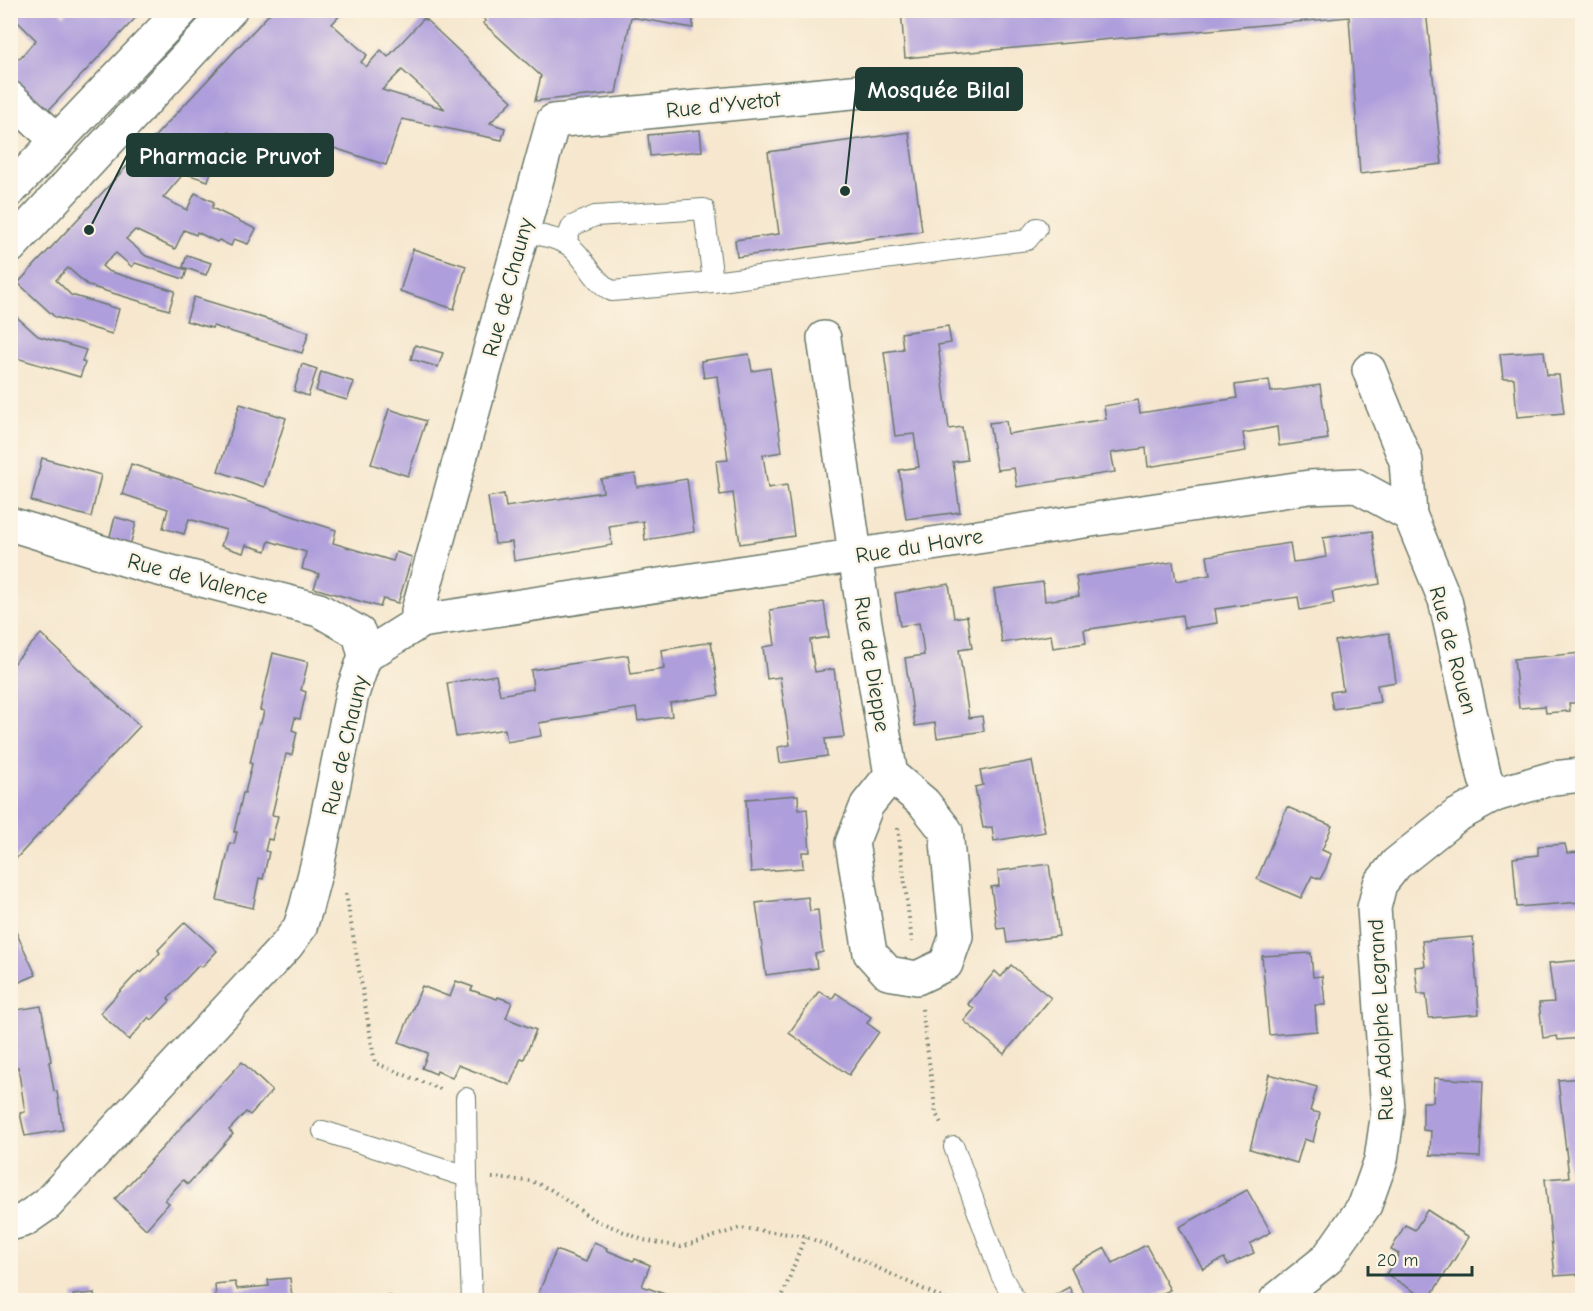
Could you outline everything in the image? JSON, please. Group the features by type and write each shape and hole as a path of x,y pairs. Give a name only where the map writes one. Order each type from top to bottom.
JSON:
{"street":[{"path":"10,190 182,10"},
{"path":"10,247 230,10"},
{"name":"Rue d'Yvetot","path":"553,121 894,88"},
{"path":"10,98 57,140"},
{"name":"Rue de Chauny","path":"10,1224 24,1220 47,1204 287,945 300,927 318,862 352,694 365,656 421,621 418,611 553,121"},
{"name":"Rue de Dieppe","path":"824,338 864,616 891,775"},
{"name":"Rue de Rouen","path":"1369,370 1406,461 1410,516 1445,600 1485,779 1495,795"},
{"name":"Rue du Havre","path":"421,621 1309,487 1355,485 1410,516"},
{"name":"Rue de Valence","path":"10,524 140,564 319,610 359,633 365,656"},
{"path":"891,775 924,803 946,831 956,936 946,964 917,978 888,973 870,953 852,843 867,805 891,775"},
{"name":"Rue Adolphe Legrand","path":"1276,1300 1327,1259 1365,1205 1381,1160 1388,1111 1374,908 1380,884 1396,864 1456,816 1495,795 1553,778 1582,775"}],"lane":[{"path":"152,95 166,56 208,10"},
{"path":"565,243 572,226 595,216 704,209 713,282"},
{"path":"522,231 565,243 573,249 601,286 612,291 713,282 1028,240 1037,228"},
{"path":"466,1098 472,1300"},
{"path":"323,1131 467,1177"},
{"path":"954,1147 1001,1275 1015,1300"}],"path":[{"path":"318,862 343,869 375,1063 466,1098"},
{"path":"467,1177 531,1180 550,1189 591,1218 643,1240 681,1247 740,1228 805,1236 947,1300"},
{"path":"780,1300 805,1236"}],"building":[{"path":"10,10 59,10 64,16 69,10 143,10 46,113 10,80 10,50 19,59 36,40 10,14"},
{"path":"273,10 338,10 341,14 332,24 367,55 361,62 366,67 381,50 388,57 424,18 512,101 490,123 505,128 502,140 402,119 386,165 331,147 324,166 275,150 272,157 245,147 247,139 228,132 225,141 207,136 202,149 217,154 208,181 184,173 163,198 187,210 195,193 214,202 212,208 256,229 248,244 234,239 231,246 197,232 196,235 184,230 175,249 135,230 126,239 146,256 187,270 184,279 135,263 132,267 116,253 102,266 108,271 175,291 169,310 89,286 68,268 56,280 71,295 119,309 112,334 55,317 18,283","holes":["402,70 445,109 382,90"]},
{"path":"475,10 693,10 693,28 631,17 616,93 535,101 541,76 483,23 486,21"},
{"path":"901,10 1379,10 1379,13 1426,10 1442,164 1360,174 1349,17 905,58"},
{"path":"700,130 702,151 650,156 648,135"},
{"path":"909,132 922,231 737,257 735,240 779,234 768,152"},
{"path":"413,249 466,266 454,309 400,291"},
{"path":"187,255 211,263 206,275 183,267"},
{"path":"194,297 309,332 302,353 213,326 212,328 186,321"},
{"path":"10,311 38,336 86,350 82,361 85,363 80,377 17,358 10,366"},
{"path":"948,326 951,343 938,345 949,429 962,427 967,460 953,462 960,512 906,519 899,470 919,467 914,434 895,436 884,352 903,349 901,333"},
{"path":"415,345 443,353 438,367 411,359"},
{"path":"1544,351 1547,375 1559,375 1564,413 1517,417 1514,378 1503,378 1500,354"},
{"path":"749,354 752,371 770,368 782,452 763,455 768,488 787,485 794,536 740,544 733,493 720,495 716,461 728,460 717,376 704,378 701,361"},
{"path":"302,364 317,369 308,396 294,391"},
{"path":"321,372 354,382 347,400 316,391"},
{"path":"1269,380 1271,392 1320,385 1328,439 1279,446 1277,427 1243,433 1246,451 1148,467 1146,448 1111,453 1115,472 1017,487 1014,468 997,470 989,423 1006,421 1008,434 1106,419 1104,406 1138,400 1140,413 1237,398 1235,385"},
{"path":"240,404 286,418 264,487 218,471"},
{"path":"389,409 426,421 408,476 371,464"},
{"path":"42,458 101,475 91,517 31,501"},
{"path":"131,464 336,530 333,543 393,561 396,552 412,557 398,603 383,599 380,607 314,588 319,574 302,569 306,552 269,541 266,551 246,545 243,553 221,546 226,530 189,519 184,534 163,528 168,509 122,494"},
{"path":"635,474 637,487 687,479 694,532 645,540 643,521 609,526 612,545 514,561 512,542 495,544 488,497 504,494 506,507 603,492 601,479"},
{"path":"115,517 136,523 130,546 109,540"},
{"path":"1372,531 1380,584 1332,592 1334,604 1300,610 1298,597 1215,609 1217,623 1184,628 1182,615 1084,630 1086,643 1053,648 1051,635 1002,643 994,589 1043,582 1045,601 1079,596 1076,577 1173,562 1176,581 1210,575 1207,556 1290,543 1293,562 1310,560 1326,557 1323,538"},
{"path":"949,584 954,618 967,616 972,648 959,650 969,718 982,716 984,731 937,738 935,723 915,726 905,658 924,655 922,639 919,623 900,626 895,593"},
{"path":"824,602 829,637 810,640 812,655 815,672 834,669 844,737 825,739 827,756 780,763 778,747 790,745 780,677 767,679 763,647 775,645 770,610"},
{"path":"1389,633 1396,682 1377,685 1380,702 1333,709 1330,692 1343,690 1335,641"},
{"path":"41,634 140,726 10,865 10,667"},
{"path":"711,642 719,695 670,703 672,716 638,721 636,708 539,723 541,736 507,742 505,729 456,737 447,683 496,675 500,695 533,689 531,670 628,655 631,674 664,669 662,650"},
{"path":"273,653 308,662 301,690 306,692 300,719 295,718 292,730 297,732 292,755 286,754 272,815 278,816 272,840 268,839 265,851 269,852 263,879 259,878 253,908 217,900 230,843 234,844 237,832 234,832 252,764 250,763 259,723 261,723 264,711 260,710"},
{"path":"1582,653 1582,703 1569,703 1570,711 1546,713 1545,706 1519,708 1514,659"},
{"path":"1032,761 1045,832 994,841 992,827 983,828 975,787 983,785 980,771"},
{"path":"798,795 799,810 807,809 810,852 802,852 803,868 751,872 746,799"},
{"path":"1287,807 1332,826 1322,850 1331,854 1326,868 1320,879 1312,876 1301,898 1257,879"},
{"path":"1565,844 1567,853 1582,852 1582,902 1517,907 1513,858 1538,855 1538,846"},
{"path":"1049,864 1059,936 1007,943 1005,928 997,929 991,887 999,886 998,871"},
{"path":"808,897 810,911 818,910 823,952 815,954 817,968 766,975 756,903"},
{"path":"10,919 36,975 10,986"},
{"path":"185,922 217,951 202,967 199,965 168,998 170,1001 152,1020 149,1017 129,1040 100,1013 139,971 141,973 150,964 160,953 158,950"},
{"path":"1473,937 1479,1014 1429,1018 1426,994 1418,994 1415,967 1425,966 1422,941"},
{"path":"1311,953 1313,977 1322,976 1325,1005 1315,1005 1317,1031 1269,1035 1262,956"},
{"path":"1582,960 1582,1038 1558,1040 1557,1036 1543,1038 1539,1003 1554,1002 1549,963"},
{"path":"1011,965 1051,998 1004,1054 964,1021 974,1009 968,1004 995,971 1001,977"},
{"path":"456,981 473,987 471,990 512,1002 506,1018 536,1030 510,1085 458,1065 452,1078 437,1071 436,1074 422,1068 428,1053 399,1042 422,986 450,997"},
{"path":"819,991 832,999 836,993 871,1017 867,1023 879,1032 849,1075 789,1033"},
{"path":"41,1006 54,1091 57,1092 63,1130 25,1136 20,1113 25,1112 18,1067 13,1068 10,1056 10,1041 14,1040 10,1011"},
{"path":"242,1062 272,1091 250,1115 246,1112 229,1130 233,1134 188,1184 183,1180 165,1200 169,1203 146,1229 115,1199"},
{"path":"1269,1074 1317,1087 1310,1111 1320,1113 1313,1142 1304,1139 1297,1163 1250,1149"},
{"path":"1434,1078 1483,1081 1480,1157 1430,1155 1431,1131 1423,1130 1423,1102 1433,1102"},
{"path":"1582,1078 1582,1274 1555,1276 1545,1179 1569,1177 1558,1080"},
{"path":"1247,1190 1271,1232 1250,1244 1254,1253 1228,1265 1224,1258 1203,1269 1179,1227"},
{"path":"1427,1210 1469,1237 1428,1300 1386,1274 1399,1254 1391,1250 1405,1225 1415,1230"},
{"path":"594,1242 607,1248 606,1250 650,1265 642,1286 670,1296 668,1300 536,1300 556,1250 586,1262"},
{"path":"1146,1245 1170,1290 1149,1300 1087,1300 1071,1267 1105,1248 1113,1263"},
{"path":"290,1278 292,1298 314,1296 314,1300 216,1300 215,1284 235,1282 237,1289 269,1286 268,1280"},
{"path":"1069,1287 1076,1300 1058,1300 1055,1295"},
{"path":"94,1293 95,1300 73,1300 73,1295"},
{"path":"391,1296 391,1300 353,1300 353,1299"}],"place":[{"name":"Mosquée Bilal","path":"845,191"},
{"name":"Pharmacie Pruvot","path":"89,230"}]}
